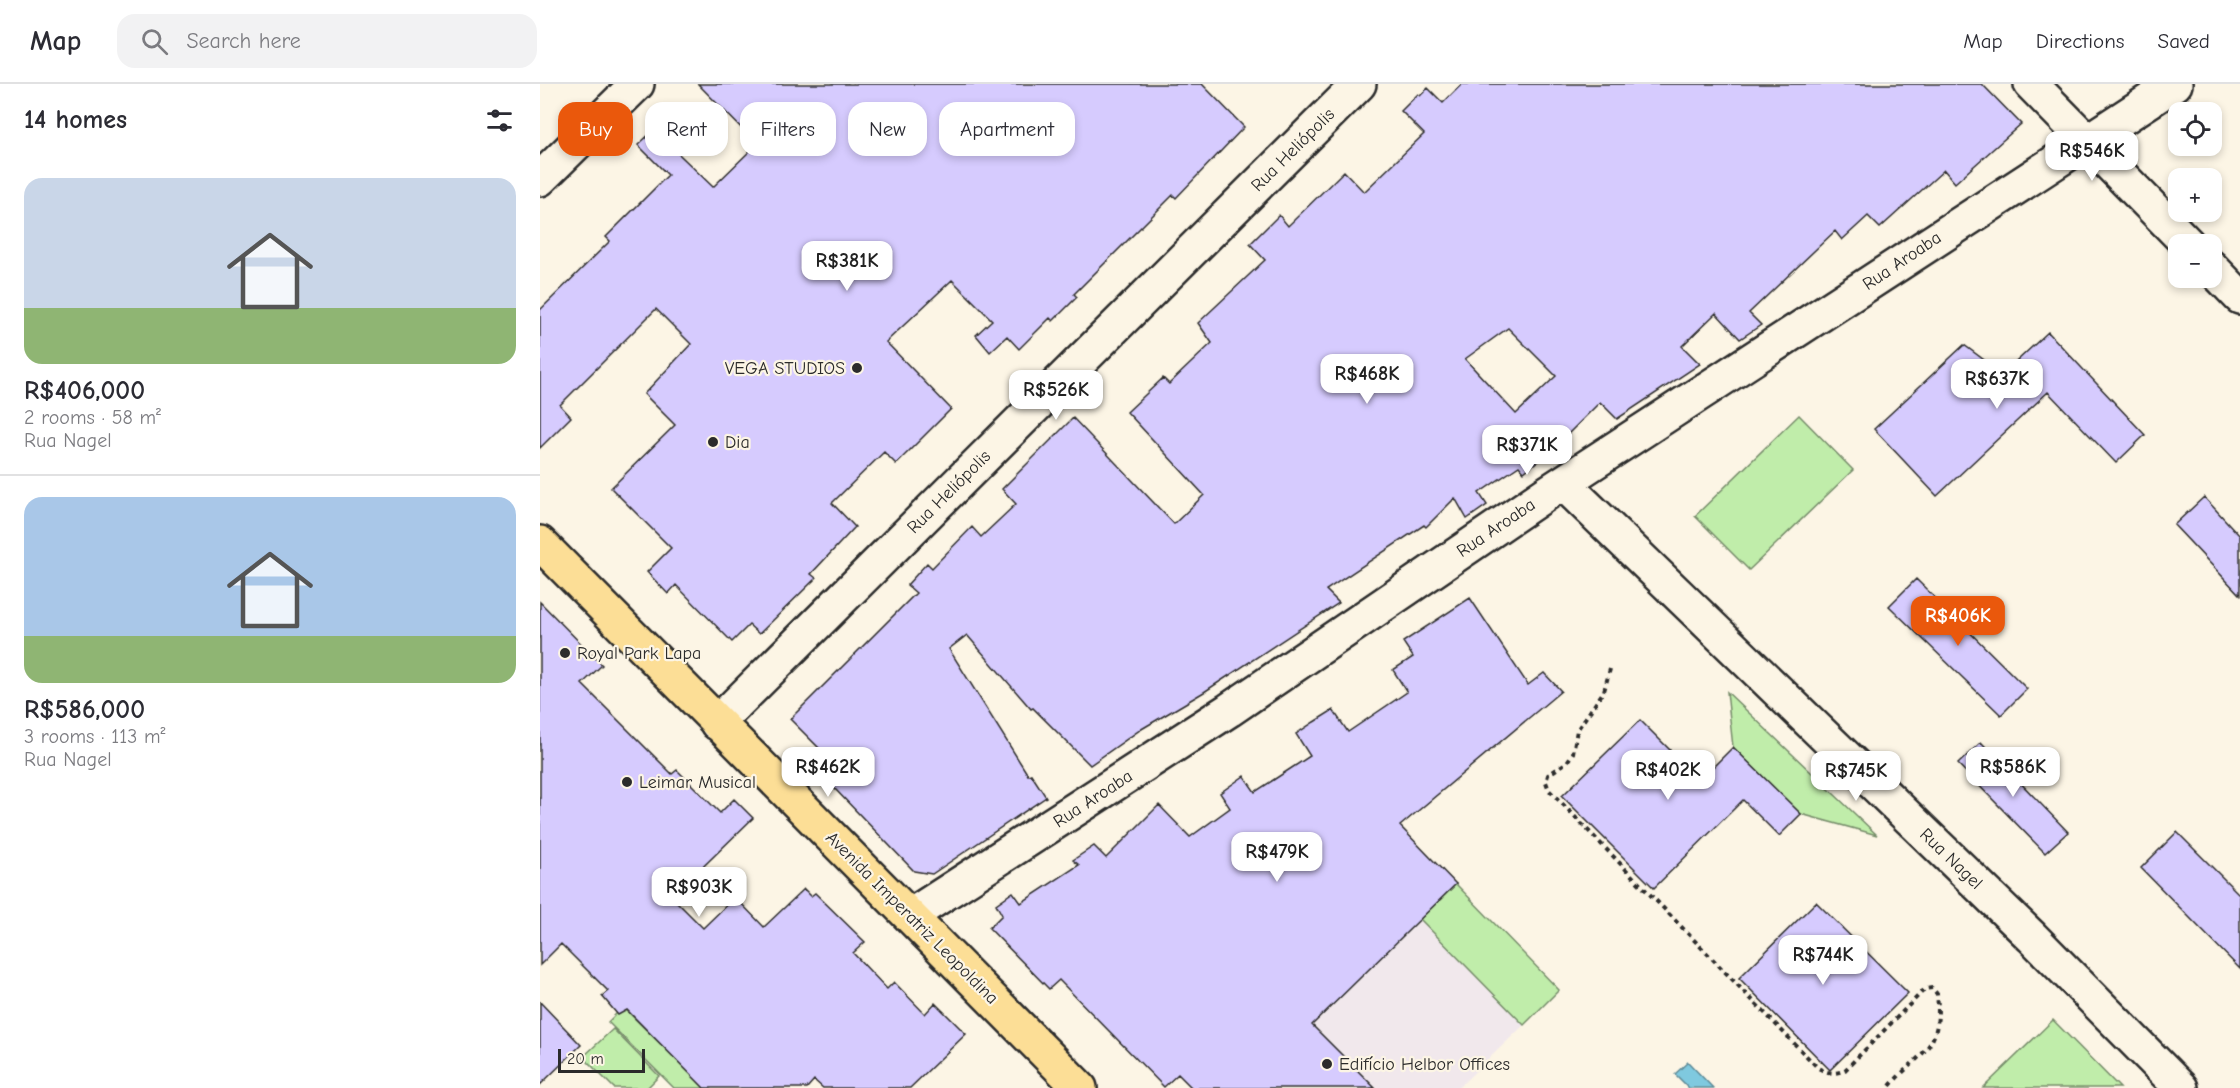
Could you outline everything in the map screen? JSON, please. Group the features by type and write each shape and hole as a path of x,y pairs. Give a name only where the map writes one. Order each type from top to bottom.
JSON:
{"main road":[{"name":"Avenida Imperatriz Leopoldina","path":"540,543 1080,1088"}],"street":[{"path":"540,180 637,84"},
{"name":"Rua Heliópolis","path":"717,723 1359,84"},
{"path":"2031,84 2178,234"},
{"name":"Rua Aroaba","path":"910,916 1229,710 1563,483 2175,84"},
{"path":"2222,278 2240,297"},
{"name":"Rua Nagel","path":"1563,483 2032,937 2181,1088"}],"path":[{"path":"1610,669 1604,691 1589,708 1577,730 1573,753 1568,762 1548,775 1546,782 1550,790 1818,1068 1827,1073 1836,1074 1845,1070 1925,989 1932,988 1937,994 1937,1032 1925,1053 1903,1070 1888,1088"}],"shaded area":[{"path":"1420,919 1524,1025 1458,1088 1248,1088"}],"green space":[{"path":"1799,415 1853,470 1749,570 1695,516"},
{"path":"1727,692 1877,835 1801,814 1733,747"},
{"path":"1456,884 1559,990 1524,1025 1420,919"},
{"path":"623,1007 705,1088 674,1088 608,1022"},
{"path":"2053,1020 2120,1088 1983,1088"},
{"path":"613,1029 659,1076 647,1088 614,1088 583,1057"}],"water":[{"path":"1688,1062 1713,1088 1689,1088 1675,1074"}],"building":[{"path":"698,84 1202,84 1244,127 1176,198 1173,195 1074,294 1077,297 1053,321 1050,318 1019,349 1007,336 990,352 976,335 992,320 952,280 886,342 951,409 896,464 884,452 832,503 855,527 811,574 816,578 759,634 749,625 732,642 676,585 668,594 647,572 671,548 611,488 675,425 644,394 691,344 656,309 560,405 571,417 540,448 540,310 610,241 606,237 668,175 649,156 681,156 713,187 745,156 836,156 836,102 740,102 740,127 728,115 728,102 716,102"},
{"path":"1462,84 1982,84 2021,124 1955,183 1944,170 1880,228 1868,216 1842,240 1835,231 1749,313 1761,325 1740,339 1716,313 1682,346 1700,364 1617,419 1600,402 1554,448 1524,472 1519,466 1479,493 1487,505 1467,519 1455,498 1426,527 1424,525 1326,590 1339,603 1204,692 1140,730 1090,765 1033,708 1031,709 967,635 949,649 1028,775 1031,774 1046,797 932,874 914,871 809,762 821,750 790,719 916,593 907,585 927,563 932,568 972,527 981,537 1016,504 1002,489 1073,418 1174,524 1204,495 1127,412 1163,378 1169,384 1212,343 1198,323 1265,260 1250,244 1279,215 1288,226 1344,171 1364,192 1424,134 1401,111 1418,94 1420,96 1428,88 1443,103","holes":["1508,328 1556,376 1516,414 1465,359"]},
{"path":"645,138 645,152 638,145"},
{"path":"2048,332 2145,435 2116,463 2048,392 1937,496 1874,429 1964,345 2003,374"},
{"path":"2204,497 2240,536 2240,595 2174,525"},
{"path":"1916,579 2027,689 2001,715 1889,606"},
{"path":"1470,598 1528,685 1544,673 1561,691 1400,826 1456,884 1312,1025 1375,1088 1192,1088 1178,1074 1164,1087 1059,980 1049,989 989,928 1002,915 996,904 1013,892 1021,903 1079,865 1073,860 1094,846 1106,858 1159,805 1190,837 1230,808 1220,793 1244,776 1255,792 1310,756 1296,734 1333,710 1348,732 1407,692 1393,670 1413,657 1403,642"},
{"path":"540,602 602,665 582,684 672,774 677,770 720,813 734,799 753,818 672,897 703,928 735,897 764,927 804,889 811,896 815,893 865,942 853,953 887,989 894,982 925,1014 935,1003 966,1034 910,1088 823,1088 814,1080 807,1088 704,1088 627,1010 618,1015 602,996 608,991 561,944 540,965"},
{"path":"1640,720 1700,780 1733,747 1801,814 1779,836 1743,800 1654,888 1562,796"},
{"path":"1981,742 2068,832 2045,853 1958,764"},
{"path":"2177,832 2240,895 2240,969 2141,868"},
{"path":"1816,902 1908,993 1830,1070 1739,978"},
{"path":"540,1002 581,1045 540,1085"}],"place":[{"name":"VEGA STUDIOS","path":"857,368"},
{"name":"Dia","path":"713,442"},
{"name":"Royal Park Lapa","path":"565,653"},
{"name":"Leimar Musical","path":"627,782"},
{"name":"Edifício Helbor Offices","path":"1327,1064"}]}
